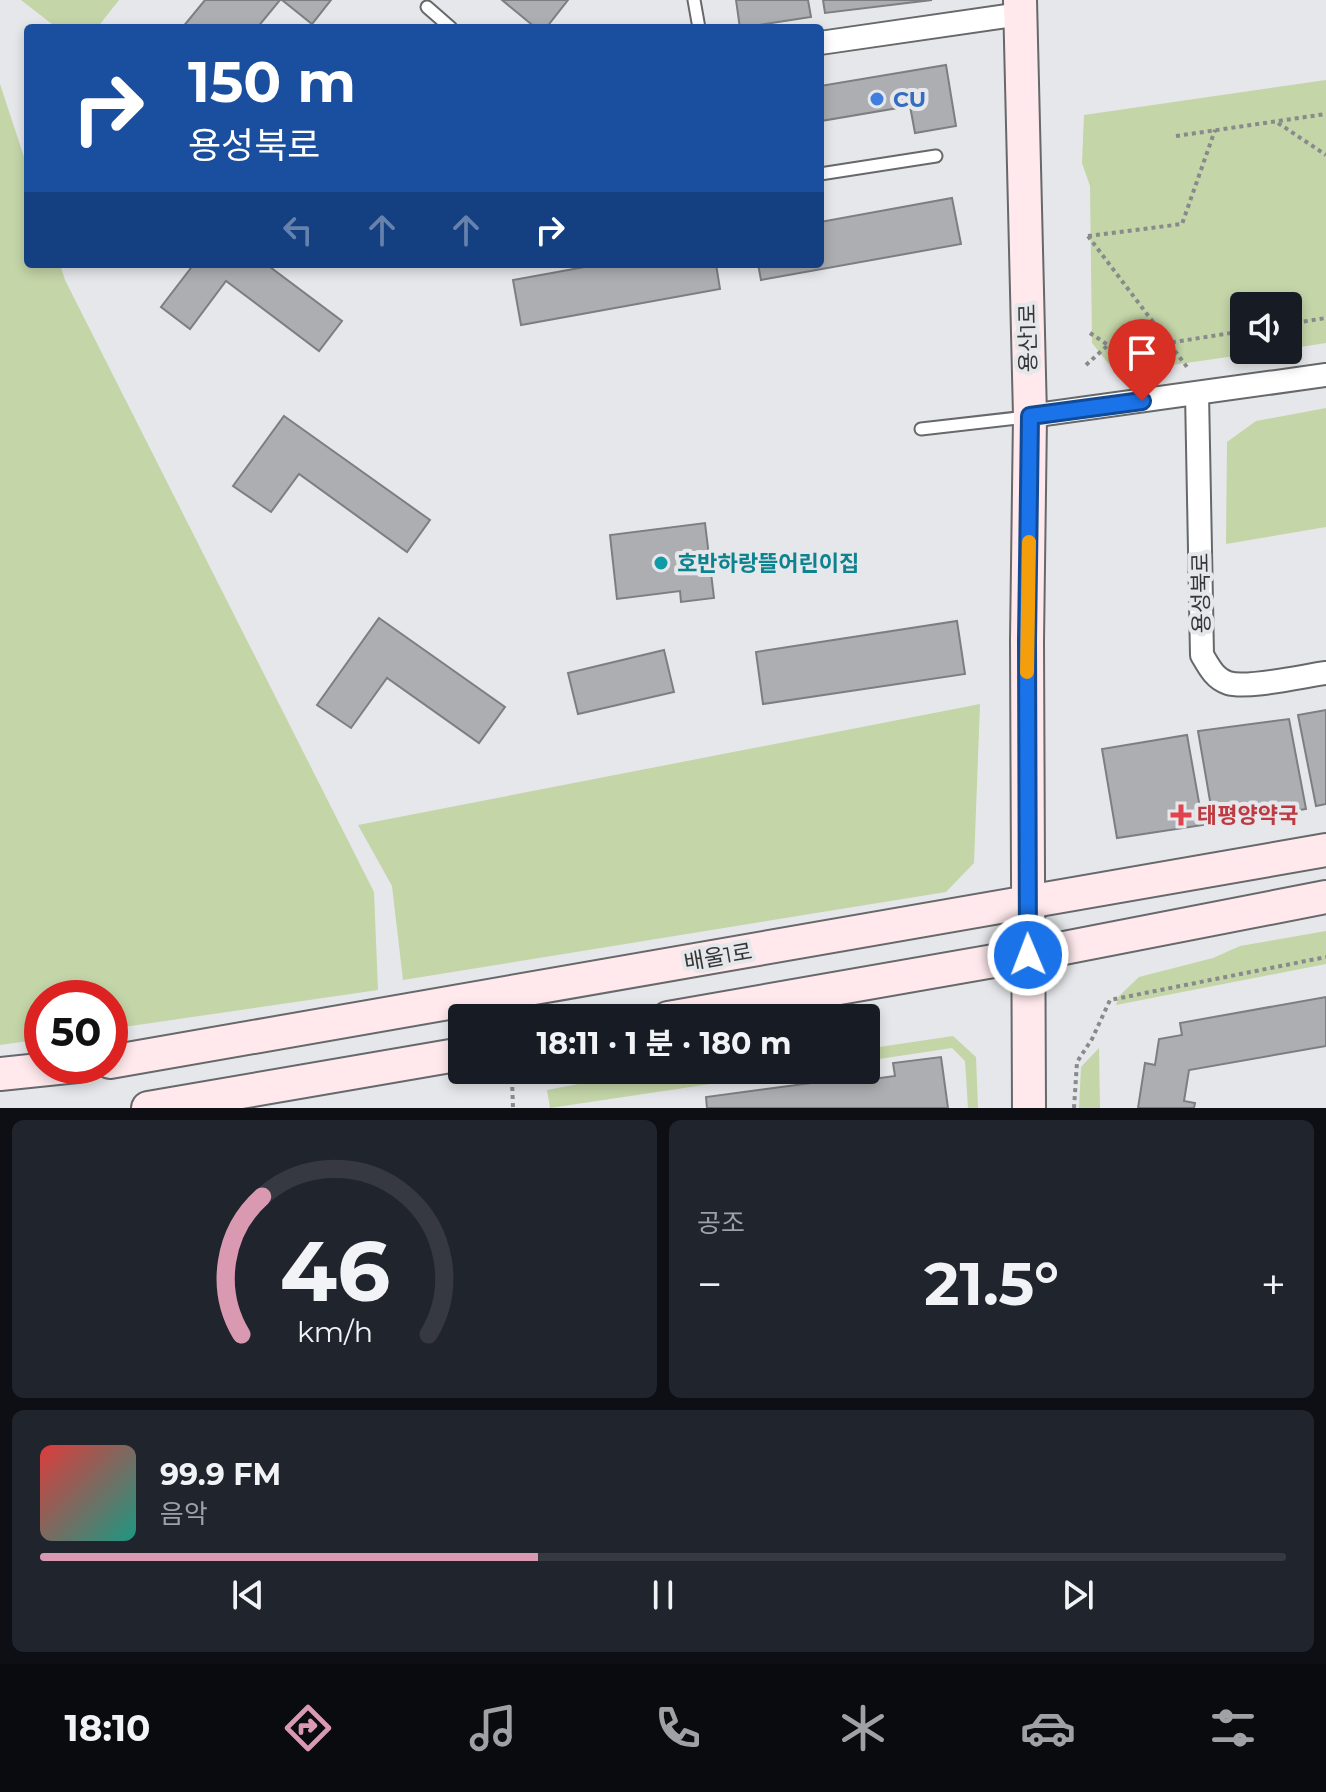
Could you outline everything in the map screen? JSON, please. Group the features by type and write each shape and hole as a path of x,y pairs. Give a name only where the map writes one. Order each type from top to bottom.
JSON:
{"main road":[{"name":"용산1로","path":"1020,7 1030,416 1029,1108"},
{"name":"배울1로","path":"128,1059 1326,850"},
{"path":"748,1004 1028,955 1326,897"},
{"path":"148,1108 448,1056"},
{"path":"0,1074 24,1072"}],"street":[{"path":"824,42 1020,7"},
{"path":"1030,416 1326,375"},
{"name":"용성북로","path":"1197,393 1202,655 1212,673 1229,683 1251,684 1326,673"}],"lane":[{"path":"694,0 698,24"},
{"path":"427,7 446,24"},
{"path":"824,173 936,156"},
{"path":"921,429 1030,416"}],"path":[{"path":"1176,136 1326,114"},
{"path":"1277,122 1326,155"},
{"path":"1187,367 1088,236 1182,224 1215,130"},
{"path":"1302,322 1326,318"},
{"path":"1090,333 1117,351 1230,334"},
{"path":"1086,365 1108,345"},
{"path":"1074,1108 1077,1062 1092,1039 1110,1000 1326,957"},
{"path":"512,1084 513,1108"}],"green space":[{"path":"21,0 119,0 100,24 52,24"},
{"path":"1326,80 1326,343 1302,347 1302,292 1230,292 1230,357 1116,373 1092,343 1090,186 1082,163 1084,115"},
{"path":"0,84 24,157 24,268 61,268 374,892 378,990 128,1026 128,980 24,980 24,1042 0,1045"},
{"path":"1326,408 1326,527 1226,544 1227,442 1256,421"},
{"path":"980,704 974,863 946,892 403,980 392,886 358,825"},
{"path":"1326,931 1326,964 1116,1005 1119,996 1139,977 1213,958 1240,946"},
{"path":"953,1036 976,1057 978,1108 968,1108 965,1061 952,1048 880,1059 880,1047"},
{"path":"1099,1048 1100,1108 1079,1108 1081,1067"},
{"path":"578,1084 710,1084 550,1108 547,1090"}],"building":[{"path":"205,0 280,0 260,24 185,24"},
{"path":"282,0 331,0 312,24"},
{"path":"502,0 568,0 549,24 531,24"},
{"path":"736,0 808,0 811,17 766,24 739,24"},
{"path":"823,0 932,0 825,13"},
{"path":"946,65 956,126 915,133 910,106 824,120 824,85"},
{"path":"952,198 961,244 761,280 759,268 824,268 824,221"},
{"path":"191,268 271,268 342,321 319,351 226,281 190,329 161,307"},
{"path":"579,268 717,268 720,289 521,325 513,280"},
{"path":"284,416 430,520 407,552 299,474 271,512 233,486"},
{"name":"호반하랑뜰어린이집","path":"705,523 714,598 681,602 680,591 617,599 610,535"},
{"path":"379,618 505,707 479,743 387,678 351,728 317,705"},
{"path":"957,621 965,674 763,704 756,652"},
{"path":"664,650 674,692 578,714 568,673"},
{"path":"1326,710 1326,804 1316,806 1298,715"},
{"path":"1289,719 1306,809 1214,824 1198,731"},
{"path":"1187,735 1203,825 1117,838 1102,749"},
{"path":"1326,997 1326,1046 1189,1070 1184,1101 1195,1103 1194,1108 1138,1108 1145,1063 1155,1065 1159,1039 1182,1035 1180,1023"},
{"path":"941,1057 948,1108 707,1108 706,1097 804,1084 880,1084 880,1078 895,1076 893,1063"}],"slow traffic":[{"path":"1027,672 1029,542"}],"place":[{"name":"CU","path":"877,99"},
{"name":"호반하랑뜰어린이집","path":"661,563"},
{"name":"태평양약국","path":"1181,815"}],"route":[{"path":"1028,955 1030,416 1142,401"}]}
